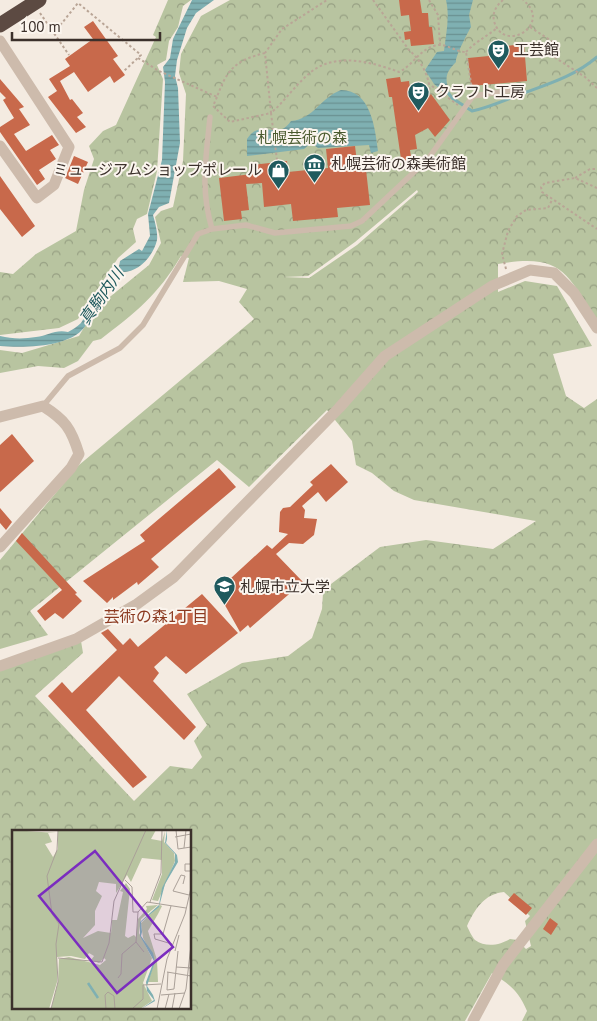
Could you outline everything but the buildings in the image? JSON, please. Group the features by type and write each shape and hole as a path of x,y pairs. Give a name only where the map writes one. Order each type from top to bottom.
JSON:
{"highway":[{"path":"0,25 40,7"}],"street":[{"path":"0,41 69,147 54,185 37,198 0,146"},
{"path":"0,666 76,639 137,604 174,577 338,408 385,356 492,286 530,270 554,273 574,293 597,328"},
{"path":"0,417 43,406 61,418 73,434 79,454 71,468 0,547"},
{"path":"473,1021 503,965 597,844"}],"lane":[{"path":"43,406 68,376 120,348 143,325 198,234 212,229 246,224 275,233 352,226 362,221 428,160 472,99 513,90"},
{"path":"210,117 204,172 205,203 212,229"}],"path":[{"path":"277,160 270,113 265,53 282,28 327,0"},
{"path":"373,0 409,50 417,56 431,86 460,107"},
{"path":"429,0 438,15 440,45"},
{"path":"503,0 495,10 494,16 497,28 514,36 525,32 530,27 532,15 526,1 522,0"},
{"path":"54,33 78,3 141,55 124,71"},
{"path":"40,7 69,55"},
{"path":"530,27 553,42 551,55 585,77 597,88"},
{"path":"265,53 249,57 231,69 213,106 230,122 270,113 284,102 312,71 327,63 342,60 399,72 408,68 424,50 440,45 460,52 466,52 474,43 482,41 497,28"},
{"path":"466,52 472,99"},
{"path":"138,58 158,71 217,97"},
{"path":"429,96 431,86"},
{"path":"597,169 590,169 575,178 545,183 541,187 542,192 552,200 597,229"},
{"path":"575,178 597,188"},
{"path":"508,279 502,254 508,231 517,216 526,210 548,208 552,200"}],"green space":[{"path":"168,0 191,0 183,6 178,27 169,41 166,60 157,65 163,79 157,171 147,214 137,219 133,229 136,242 118,258 78,319 59,328 0,335 0,272 13,274 36,254 76,231 84,190 94,159 89,146 103,131 116,125 156,37 153,35"},
{"name":"札幌芸術の森","path":"230,0 597,0 597,320 569,278 549,264 536,261 519,261 498,264 498,292 525,281 557,286 592,346 553,354 566,396 584,408 597,399 597,1021 522,1021 527,1011 517,993 492,973 465,1021 0,1021 0,671 81,641 83,653 35,696 134,801 170,766 192,769 202,757 194,741 207,725 187,694 242,663 288,656 312,638 322,609 323,593 331,584 380,547 426,540 493,549 536,521 414,500 394,491 372,473 356,465 352,441 327,410 249,487 217,460 30,611 48,635 0,649 0,560 79,465 254,319 239,302 247,289 219,281 183,282 189,258 181,256 164,282 146,302 101,339 93,341 78,361 64,368 38,366 0,373 0,350 22,353 79,336 95,309 149,265 161,243 155,217 161,211 173,207 183,161 186,94 179,73 181,54 201,16","holes":["417,190 418,192 357,245 309,278 283,277 308,276 355,242","504,892 530,916 525,921 531,946 526,949 517,940 510,939 497,944 484,944 475,940 467,926 481,903 497,893"]}],"water":[{"name":"真駒内川","path":"192,0 214,0 196,13 187,28 177,60 175,76 178,88 180,143 169,203 159,207 153,215 157,240 152,252 138,267 126,272 120,272 110,285 107,295 94,301 87,323 81,331 72,337 48,345 0,346 0,336 32,338 59,331 68,332 74,328 81,323 93,299 109,282 119,267 120,261 139,249 142,251 150,236 148,214 162,160 165,82 163,67 170,58 173,39"},
{"path":"446,0 473,0 469,15 471,27 456,62 448,73 447,83 449,92 446,94 434,84 425,70 437,52 444,51 448,19"},
{"path":"341,90 359,96 365,103 373,122 378,151 371,153 369,145 318,148 311,143 304,149 247,156 247,139 252,133 263,129 280,130 291,121 306,116"}],"waterway":[{"path":"446,90 452,98 472,111 494,105 559,80 579,70 597,57"}],"place":[{"name":"工芸館","path":"498,69"},
{"name":"クラフト工房","path":"419,111"},
{"name":"札幌芸術の森美術館","path":"315,183"},
{"name":"ミュージアムショップポレール","path":"278,189"},
{"name":"札幌市立大学","path":"224,606"}],"district":[{"name":"芸術の森1丁目","path":"156,616"}]}
